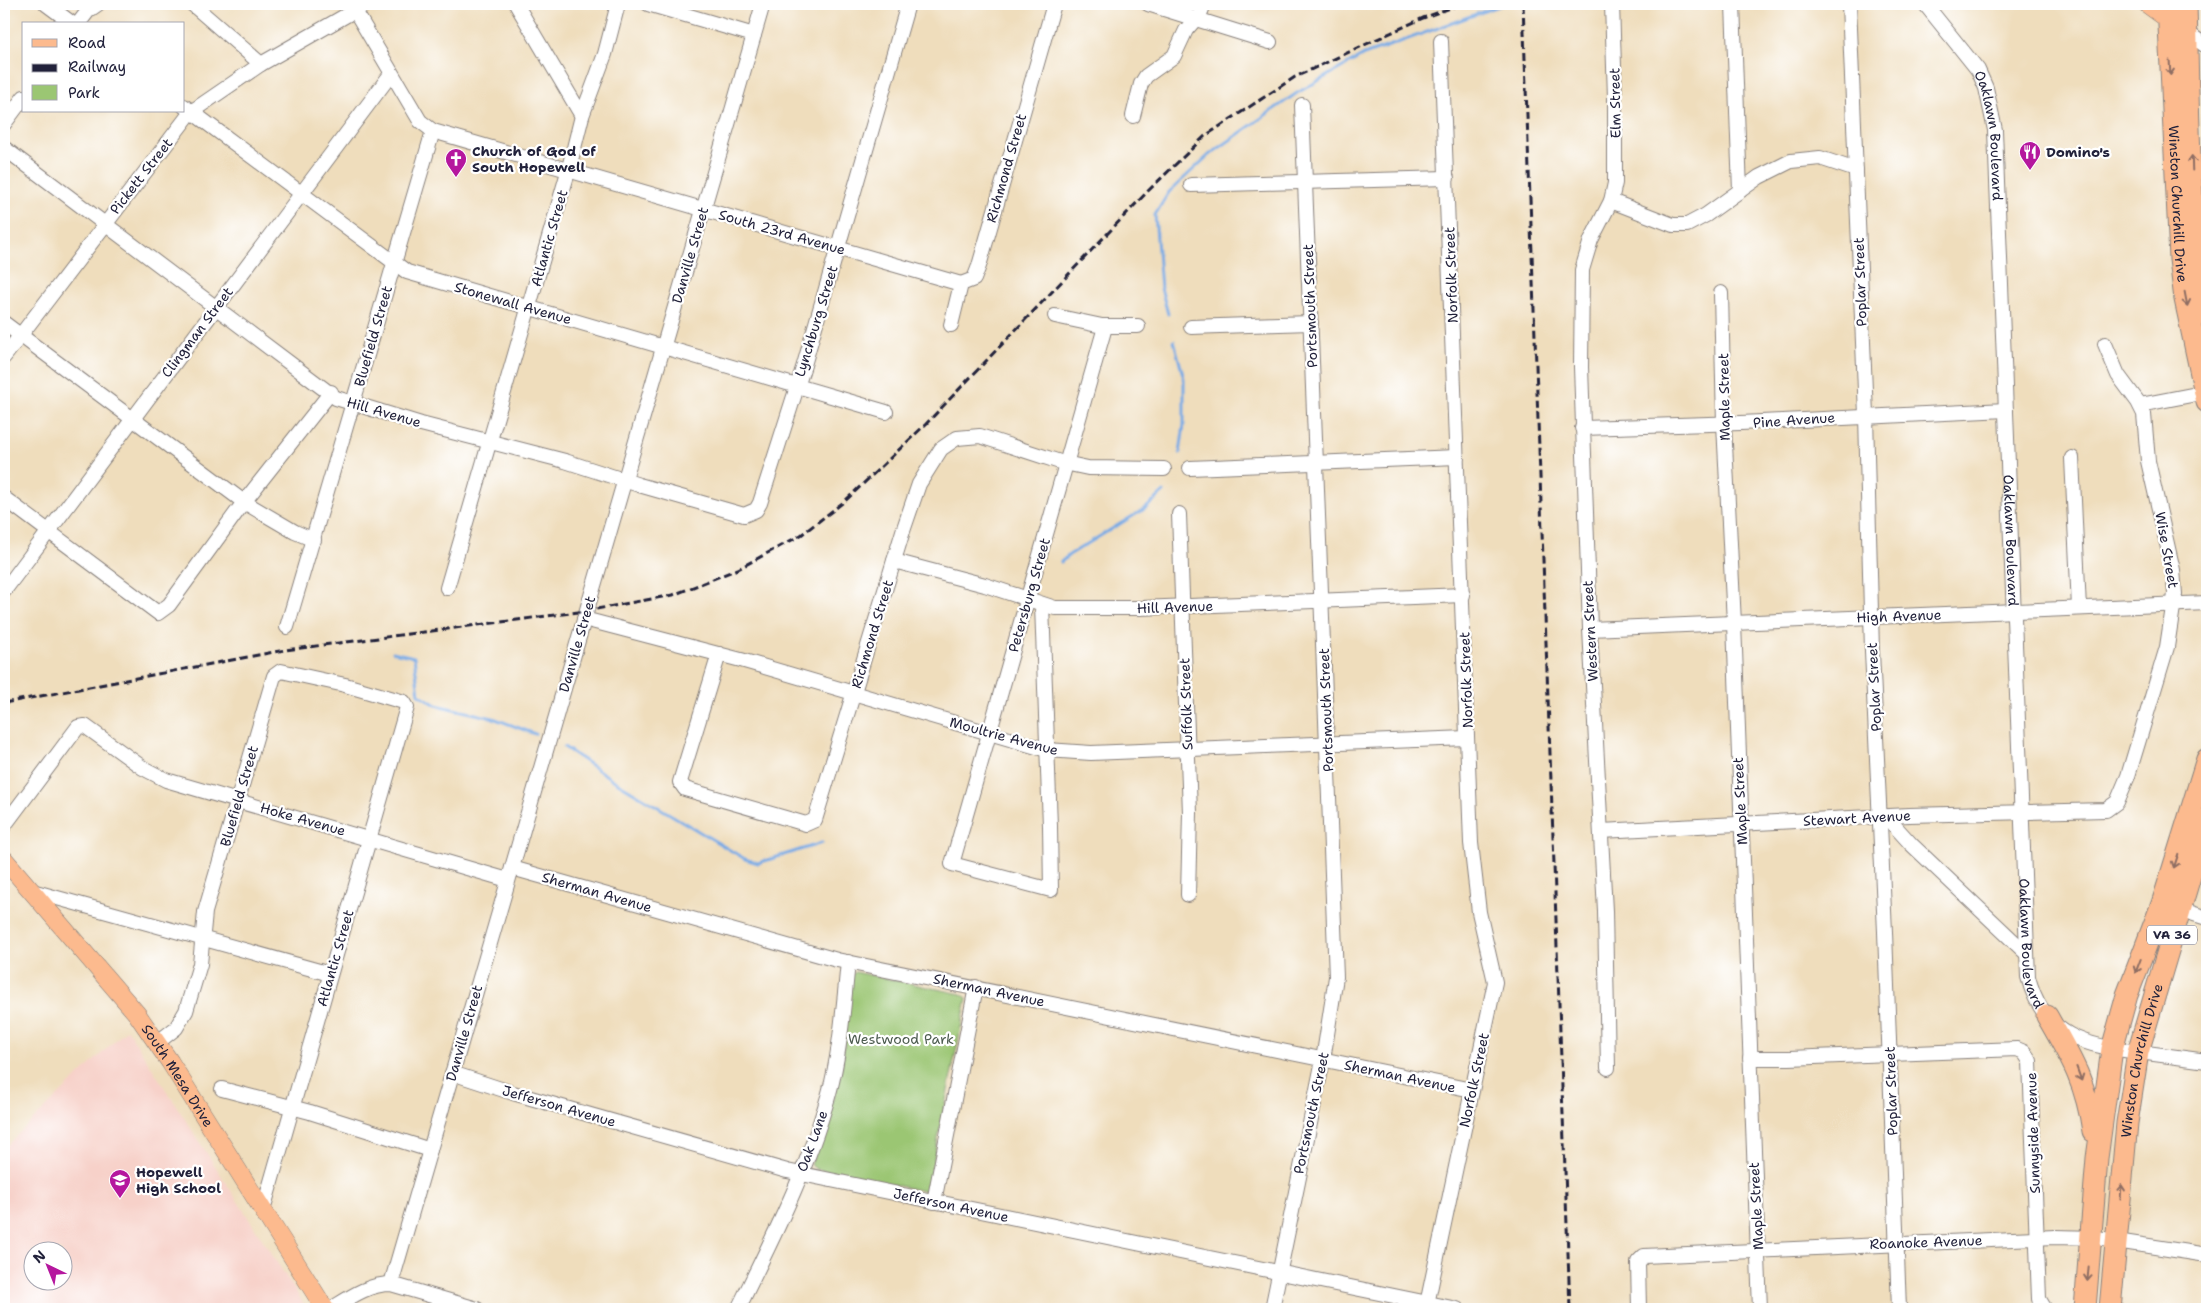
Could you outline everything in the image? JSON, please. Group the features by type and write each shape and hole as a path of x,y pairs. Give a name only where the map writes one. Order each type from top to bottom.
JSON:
{"highway":[{"name":"Winston Churchill Drive","path":"2186,4 2194,215 2200,282 2207,316"},
{"name":"Winston Churchill Drive","path":"2168,11 2180,259 2186,299 2207,395"},
{"name":"Winston Churchill Drive","path":"2110,1309 2127,1123 2138,1052 2207,759"},
{"name":"Winston Churchill Drive","path":"2112,1049 2127,994 2171,907 2207,819"},
{"path":"2047,1016 2077,1068 2089,1105 2097,1158"},
{"name":"VA 36","path":"2085,1309 2097,1158 2112,1049"}],"main road":[{"path":"2147,4 2168,11 2186,32"},
{"name":"South Mesa Drive","path":"4,859 120,993 157,1043 325,1309"}],"street":[{"path":"46,4 70,22"},
{"path":"80,22 88,11 98,4"},
{"path":"192,4 261,64"},
{"path":"516,4 582,116"},
{"name":"Atlantic Street","path":"447,588 568,172 582,116 605,54 618,4"},
{"path":"648,4 754,35"},
{"name":"Danville Street","path":"391,1284 763,4"},
{"name":"Lynchburg Street","path":"744,515 756,510 760,503 838,248 908,4"},
{"name":"Richmond Street","path":"961,284 974,279 979,266 1054,4"},
{"path":"1148,4 1270,42"},
{"path":"1133,116 1141,84 1146,76 1174,56 1186,30 1196,19 1204,4"},
{"name":"Elm Street","path":"1611,201 1616,166 1612,4"},
{"path":"1733,4 1740,191"},
{"name":"Poplar Street","path":"1850,4 1866,415 1871,618 1881,817 1899,1309"},
{"name":"Oaklawn Boulevard","path":"1925,4 1978,70 1992,109 1995,130 2021,812 2027,954 2031,989 2047,1016 2057,1027 2075,1039 2096,1047 2138,1052"},
{"name":"Pickett Street","path":"187,109 357,6"},
{"name":"South 23rd Avenue","path":"357,6 391,74 420,121 433,131 568,172 961,284"},
{"path":"2186,32 2207,47"},
{"name":"Norfolk Street","path":"1427,1307 1495,982 1474,887 1441,41"},
{"name":"Clingman Street","path":"4,591 391,74"},
{"path":"4,124 22,100"},
{"name":"Portsmouth Street","path":"1272,1309 1323,1060 1336,977 1302,105"},
{"name":"Stonewall Avenue","path":"187,109 394,263 416,276 797,384 886,412"},
{"name":"Pickett Street","path":"4,357 185,112"},
{"name":"Bluefield Street","path":"287,627 433,131"},
{"name":"Hill Avenue","path":"4,148 331,392 336,398 489,442 565,461 744,515"},
{"path":"1611,201 1680,226 1706,215 1759,177 1791,161 1820,158 1856,170"},
{"path":"1191,185 1447,178"},
{"name":"Western Street","path":"1608,1068 1601,831 1582,428 1582,270 1591,240 1611,201"},
{"path":"951,325 961,284"},
{"name":"Maple Street","path":"1721,293 1724,424 1734,623 1760,1309"},
{"path":"1055,316 1105,327 1138,326"},
{"path":"1191,327 1311,322"},
{"path":"4,323 244,502 295,532 314,540"},
{"name":"Petersburg Street","path":"1047,750 1050,890 952,864 1105,327"},
{"path":"2105,344 2118,375 2140,405 2207,395"},
{"path":"4,498 158,613 169,605 244,502 331,392"},
{"name":"Wise Street","path":"2112,807 2117,802 2128,776 2167,647 2174,604 2173,570 2148,461 2144,414 2140,405"},
{"name":"Pine Avenue","path":"1582,428 1724,424 1866,415 2006,410"},
{"name":"Richmond Street","path":"719,654 680,782 681,786 685,790 760,813 806,824 811,823 818,811 871,632 919,484 941,449 957,438 980,436 1066,464"},
{"path":"1190,468 1457,457"},
{"path":"2072,458 2079,608"},
{"path":"1066,464 1103,470 1164,469"},
{"name":"Suffolk Street","path":"1179,514 1190,860 1188,895"},
{"name":"Hill Avenue","path":"894,561 985,585 1055,608 1181,607 1463,595"},
{"name":"High Avenue","path":"1590,629 2207,603"},
{"path":"1042,605 1047,750"},
{"name":"Moultrie Avenue","path":"584,619 719,654 1047,750 1091,753 1467,738"},
{"name":"Bluefield Street","path":"157,1043 176,1028 186,1011 200,964 205,912 276,673 306,675 345,685 404,702 407,707"},
{"name":"Atlantic Street","path":"263,1210 407,707"},
{"name":"Hoke Avenue","path":"4,826 78,727 82,725 88,727 154,774 176,783 369,838 510,874"},
{"name":"Stewart Avenue","path":"1601,831 1881,817 2106,810 2112,807"},
{"path":"1881,817 1897,828 1911,844 2027,954"},
{"name":"Sherman Avenue","path":"510,874 848,962 1472,1090"},
{"path":"32,891 330,974"},
{"path":"2171,907 2207,918"},
{"name":"Oak Lane","path":"738,1309 800,1174 817,1132 834,1073 848,962"},
{"path":"934,1202 976,987"},
{"name":"Sunnyside Avenue","path":"1750,1058 2017,1049 2028,1057 2033,1104 2039,1298 2045,1309"},
{"path":"2138,1052 2207,1061"},
{"name":"Jefferson Avenue","path":"452,1073 513,1093 741,1159 800,1174 1280,1272 1427,1307 1457,1309"},
{"path":"222,1089 292,1107 430,1150"},
{"name":"Roanoke Avenue","path":"1639,1309 1638,1262 1644,1256 2037,1238 2090,1238 2207,1255"},
{"path":"331,1309 366,1289 391,1284 476,1309"}],"shaded area":[{"name":"Hopewell High School","path":"127,1029 307,1309 4,1309 4,1148"}],"green space":[{"name":"Westwood Park","path":"855,972 961,994 967,998 928,1187 924,1191 816,1169 811,1165 841,1074 851,976"}],"waterway":[{"path":"1168,314 1161,288 1155,215 1169,192 1209,155 1297,93 1364,55 1504,4"},
{"path":"1174,341 1184,379 1184,425 1180,453"},
{"path":"1061,562 1069,555 1146,508 1164,492"},
{"path":"393,652 414,657 419,694 436,705 493,718 535,734"},
{"path":"564,747 613,780 745,859 758,863 822,843"}],"railway":[{"path":"4,703 285,650 586,611 673,595 738,569 801,535 845,501 926,424 1148,191 1205,136 1295,77 1423,18 1461,4"},
{"path":"1523,4 1570,1309"}],"place":[{"name":"Domino's","path":"2030,171"},
{"name":"Church of God of South Hopewell","path":"456,178"},
{"name":"Hopewell High School","path":"120,1199"}]}
